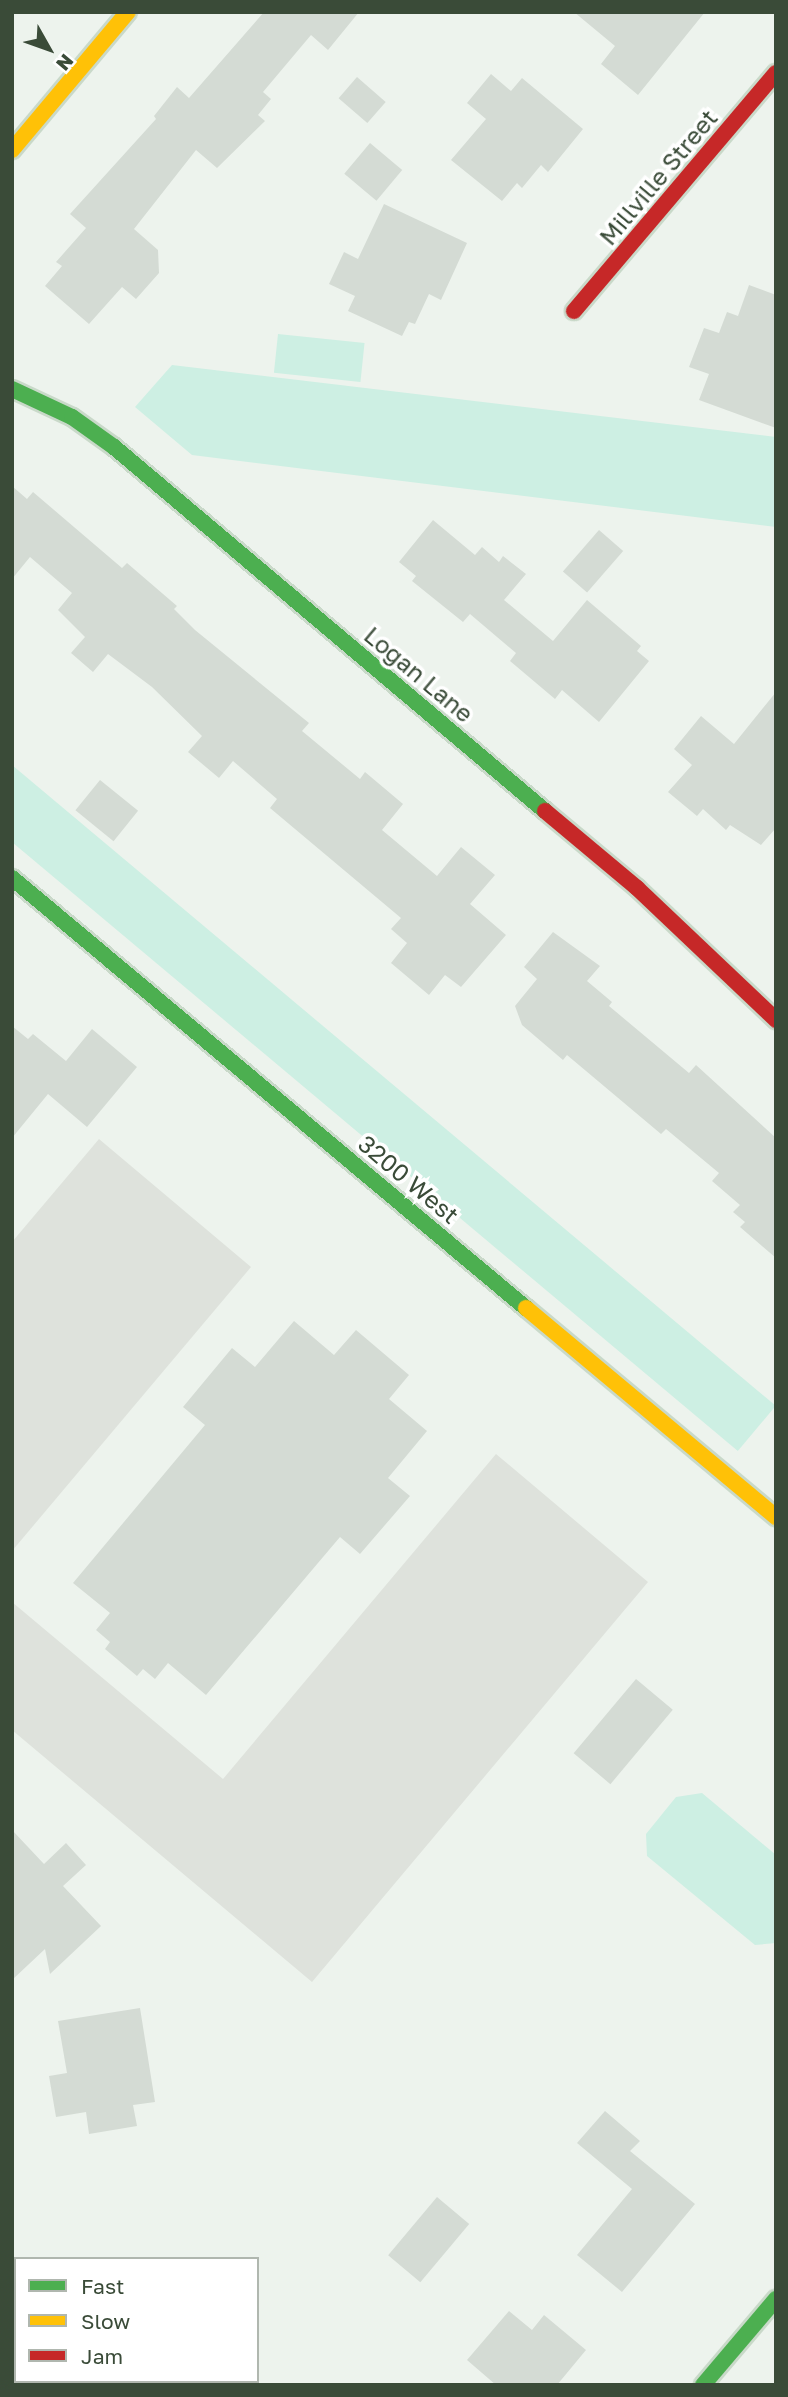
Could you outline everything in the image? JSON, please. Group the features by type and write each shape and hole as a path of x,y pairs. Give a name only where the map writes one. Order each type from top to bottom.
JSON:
{"street":[{"path":"12,150 128,12"},
{"name":"Millville Street","path":"574,311 776,73"},
{"name":"Logan Lane","path":"12,389 72,417 114,447 628,880 776,1020"},
{"name":"3200 West","path":"12,878 776,1517"},
{"path":"703,2385 776,2299"}],"green space":[{"path":"278,334 365,343 360,382 274,373"},
{"path":"172,365 776,437 776,527 192,455 135,407"},
{"path":"12,765 776,1406 738,1451 12,842"},
{"path":"702,1793 776,1855 776,1943 755,1945 647,1856 646,1834 676,1797"}],"shaded area":[{"path":"99,1139 251,1267 12,1551 12,1242"},
{"path":"496,1454 648,1582 312,1982 12,1730 12,1602 223,1779"}],"building":[{"path":"264,12 359,12 328,50 311,35 263,92 271,99 258,115 265,121 217,168 196,150 134,229 158,250 159,273 136,299 122,287 89,324 45,286 62,266 56,262 86,228 70,214 156,119 154,116 177,87 189,98"},
{"path":"574,12 705,12 638,95 601,64 615,46"},
{"path":"491,74 511,91 522,78 583,129 548,172 541,165 522,188 517,183 502,201 451,160 486,119 467,103"},
{"path":"357,77 386,102 367,123 339,98"},
{"path":"370,143 402,170 376,201 344,174"},
{"path":"384,204 467,243 441,300 429,294 415,324 409,322 402,336 348,311 355,296 329,284 344,252 358,259"},
{"path":"749,285 776,295 776,428 699,400 709,374 689,367 704,328 719,333 727,312 738,316"},
{"path":"12,486 27,499 33,492 122,568 127,563 177,606 174,609 195,630 309,723 302,731 360,779 365,772 403,804 382,830 437,876 461,847 495,875 470,904 506,935 461,987 445,975 429,995 391,963 407,943 391,929 401,918 270,808 277,799 233,761 219,778 188,752 202,736 152,687 108,654 93,672 71,653 85,637 58,610 72,593 30,557 12,579"},
{"path":"433,520 475,555 482,547 499,562 503,556 526,574 504,600 553,641 587,600 641,646 637,651 649,661 599,722 562,690 555,699 510,661 516,653 470,614 463,622 412,581 416,576 399,562"},
{"path":"599,530 623,551 587,593 563,572"},
{"path":"776,692 776,828 761,845 730,825 726,830 703,809 697,816 668,792 692,765 674,749 701,716 734,744"},
{"path":"100,780 138,811 114,841 75,810"},
{"path":"553,932 600,966 587,981 612,1002 609,1006 689,1073 696,1065 776,1138 776,1258 740,1227 745,1222 733,1212 740,1205 712,1181 719,1173 666,1129 661,1134 567,1055 563,1060 522,1025 515,1006 537,979 524,967"},
{"path":"12,1026 28,1039 33,1034 66,1061 92,1029 137,1067 87,1127 48,1094 12,1138"},
{"path":"294,1321 334,1355 356,1330 409,1375 389,1399 427,1431 388,1478 410,1496 360,1554 340,1537 206,1695 168,1663 155,1679 143,1669 137,1676 105,1649 110,1642 96,1630 110,1613 73,1583 205,1425 183,1407 232,1348 255,1367"},
{"path":"636,1679 673,1710 610,1784 574,1753"},
{"path":"12,1830 44,1864 66,1843 86,1865 63,1886 101,1926 50,1974 45,1949 12,1980"},
{"path":"140,2008 155,2102 133,2105 137,2126 89,2134 86,2112 56,2117 49,2076 67,2073 58,2021"},
{"path":"605,2111 640,2141 630,2151 695,2204 622,2292 577,2255 632,2189 577,2143"},
{"path":"437,2197 469,2224 420,2282 388,2255"},
{"path":"509,2311 532,2330 544,2315 586,2350 557,2385 496,2385 467,2360"}],"traffic: fast":[{"path":"12,389 72,417 114,447 545,811"},
{"path":"12,878 526,1308"},
{"path":"703,2385 776,2299"}],"traffic: slow":[{"path":"12,150 128,12"},
{"path":"526,1308 776,1517"}],"traffic: jam":[{"path":"574,311 776,73"},
{"path":"545,811 637,888 776,1020"}]}
